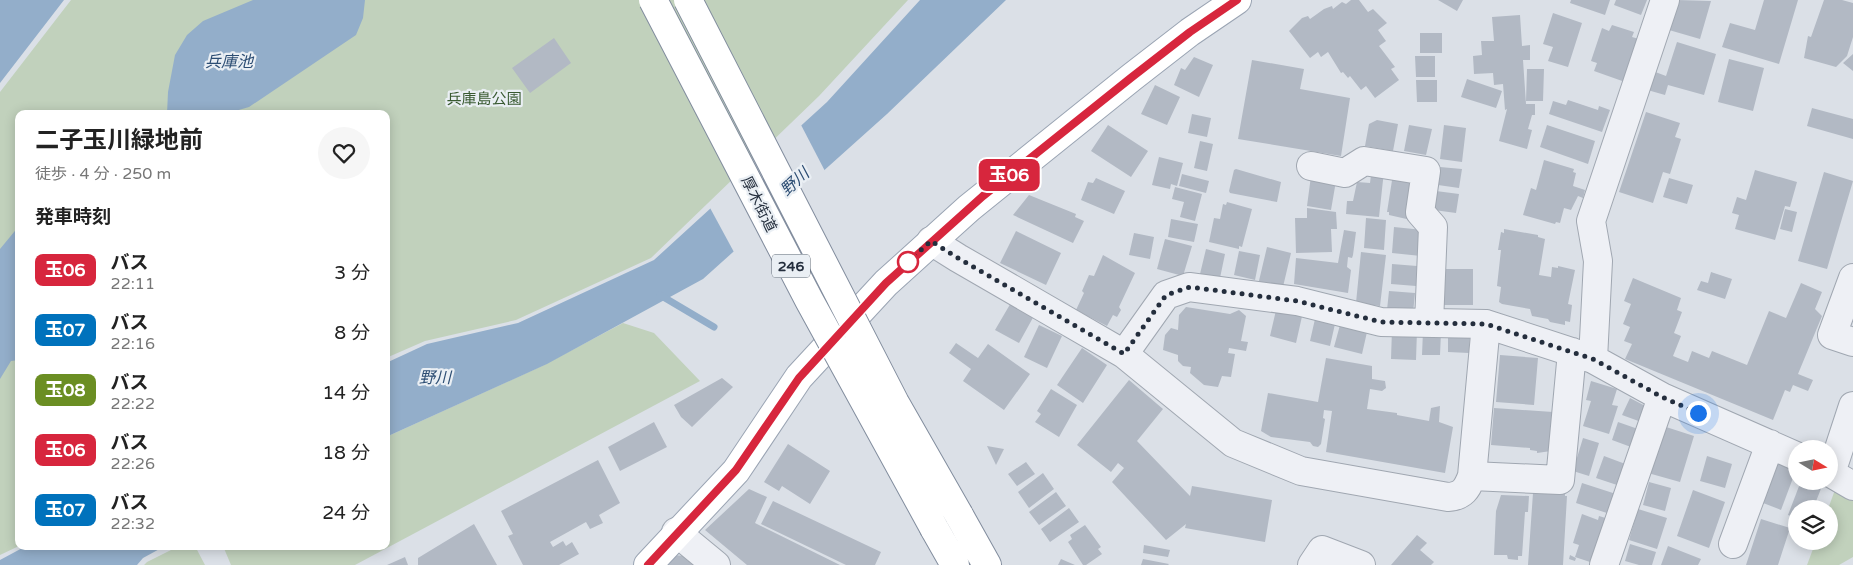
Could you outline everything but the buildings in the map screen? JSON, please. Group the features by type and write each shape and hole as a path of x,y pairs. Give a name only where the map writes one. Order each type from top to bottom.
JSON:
{"main road":[{"name":"厚木街道","path":"653,0 809,300 955,565"},
{"name":"厚木街道","path":"688,0 895,403 987,565"},
{"path":"648,565 676,532 736,470 799,378 886,283 931,241 1132,77 1197,27 1237,0"}],"street":[{"path":"1472,476 1560,480 1598,261 1591,222 1665,0"},
{"path":"1311,166 1345,173 1364,161 1426,170 1420,212 1433,227 1429,323"},
{"path":"931,241 1124,354 1233,443 1301,471 1448,497 1457,496 1466,490 1472,476 1486,324"},
{"path":"1853,278 1832,335 1853,342"},
{"path":"1124,354 1166,295 1190,287 1297,301 1381,322 1486,324 1582,355 1662,397 1788,452"},
{"path":"1604,565 1662,397"},
{"path":"1838,477 1853,406"},
{"path":"1733,544 1770,444"},
{"path":"676,532 716,565"},
{"path":"1312,565 1322,550 1360,565"}],"green space":[{"name":"兵庫島公園","path":"71,0 908,0 819,96 651,258 516,320 425,341 390,356 390,110 15,110 15,548 0,555 0,92"},
{"path":"623,323 654,333 700,381 390,546 390,435 542,366"},
{"path":"1838,488 1853,498 1853,557 1839,565 1807,565 1813,550 1838,550 1838,500 1831,500 1835,490"},
{"path":"171,550 197,550 205,565 144,565"},
{"path":"225,550 383,550 355,565 231,565"}],"water":[{"path":"0,0 64,0 0,83"},
{"name":"兵庫池","path":"253,0 365,0 363,18 356,35 249,107 239,110 167,110 168,92 175,55 187,35 203,21"},
{"name":"野川","path":"920,0 1006,0 887,114 703,279 547,364 390,435 390,361 427,344 518,323 654,260 827,102"},
{"path":"15,231 15,360 11,361 0,379 0,249"},
{"path":"19,550 158,550 143,558 137,565 0,565 0,560"}],"pier":[{"path":"800,123 826,173 735,254 709,206"}],"waterway":[{"path":"660,295 714,327"}],"bus line":[{"name":"玉06","path":"648,565 676,532 736,470 799,378 886,283 983,196 1190,32 1237,0"}],"route":[{"path":"908,262 931,241 1124,354 1166,295 1190,287 1297,301 1381,322 1486,324 1593,359 1662,397 1698,413"}]}
